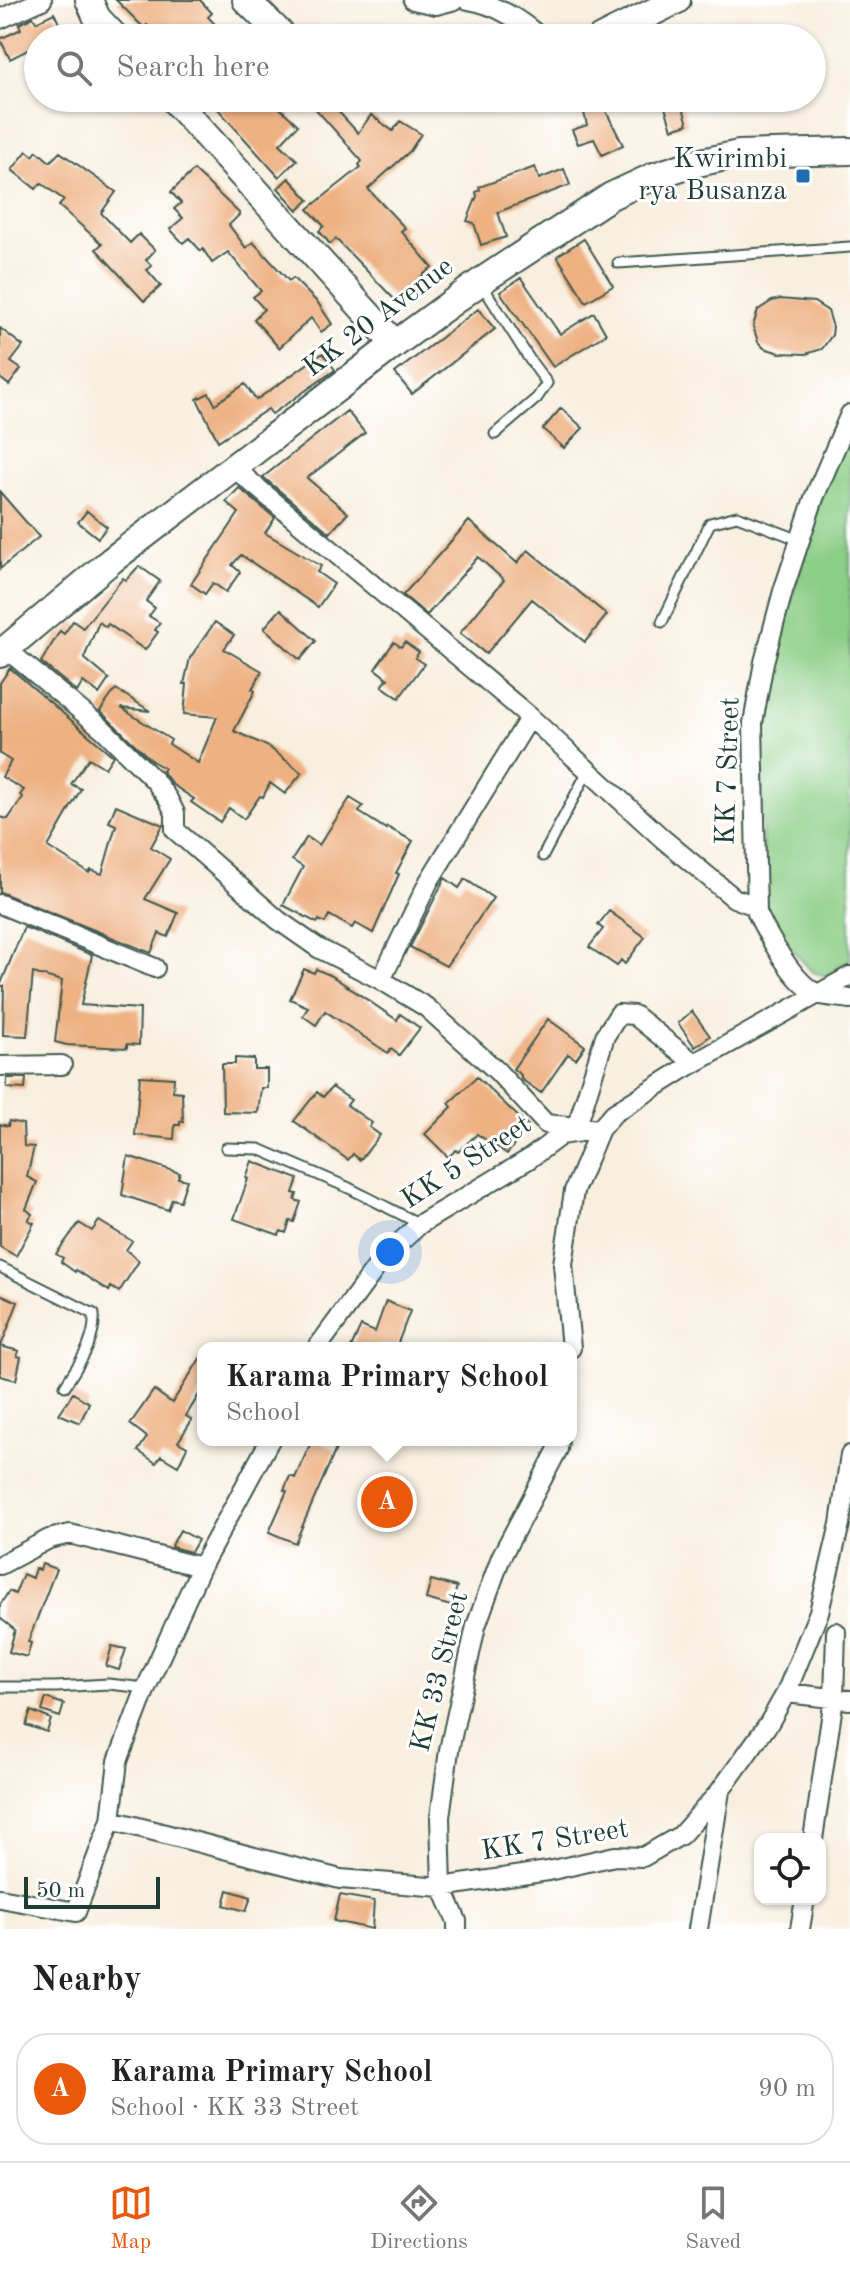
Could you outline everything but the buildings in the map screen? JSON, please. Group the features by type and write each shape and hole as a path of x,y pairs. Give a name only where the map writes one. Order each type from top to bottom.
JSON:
{"main road":[{"path":"89,0 103,24"},
{"path":"246,0 271,24"},
{"path":"629,24 677,0"},
{"path":"185,112 395,344"},
{"name":"KK 20 Avenue","path":"3,652 112,560 395,344 480,282 611,196 654,176 739,154 850,151"}],"street":[{"path":"0,19 42,0"},
{"path":"413,0 436,5 455,0"},
{"path":"468,0 486,3 523,24"},
{"name":"KK 7 Street","path":"817,993 800,979 770,940 755,906 753,723 764,662 800,540 814,498 850,414"},
{"path":"234,468 530,717 675,849 734,898 755,906"},
{"path":"3,652 103,729 155,781 175,813 175,830 278,920 318,948 426,1007 497,1071 546,1124 600,1129"},
{"path":"381,980 429,881 530,717"},
{"path":"0,904 155,968"},
{"path":"570,1342 563,1264 574,1191 600,1129 614,1113 694,1063 850,976"},
{"path":"817,993 850,999"},
{"path":"577,1126 605,1036 619,1014 634,1015 694,1063"},
{"path":"0,1066 62,1065"},
{"name":"KK 5 Street","path":"321,1342 384,1257 420,1224 529,1159 561,1135 600,1129"},
{"path":"0,1898 77,1921 111,1820 118,1761 146,1688 201,1567 267,1446"},
{"name":"KK 33 Street","path":"457,1929 457,1921 442,1887 440,1817 447,1763 476,1626 501,1557 558,1446"},
{"name":"KK 7 Street","path":"111,1820 340,1879 442,1887 548,1871 615,1856 643,1857 681,1835 720,1791 769,1723 786,1693 819,1612 840,1524 850,1455"},
{"path":"0,1565 49,1539 70,1534 201,1567"},
{"path":"814,1833 842,1699 843,1632 819,1612"},
{"path":"786,1693 842,1699"},
{"path":"698,1929 720,1791"},
{"path":"800,1929 804,1905"}],"lane":[{"path":"618,263 850,247"},
{"path":"480,282 547,383 537,398 495,434"},
{"path":"662,622 710,523 737,516 800,540"},
{"path":"543,856 589,769"},
{"path":"226,1148 259,1149 349,1188 420,1224"},
{"path":"0,1267 94,1314 90,1345 65,1386"},
{"path":"0,1687 108,1684 146,1688"}],"green space":[{"path":"850,419 850,961 825,976 812,972 772,927 763,894 761,716 833,454"}],"place":[{"name":"Kwirimbi rya Busanza","path":"803,176"},
{"name":"Karama Primary School","path":"387,1502"}]}
